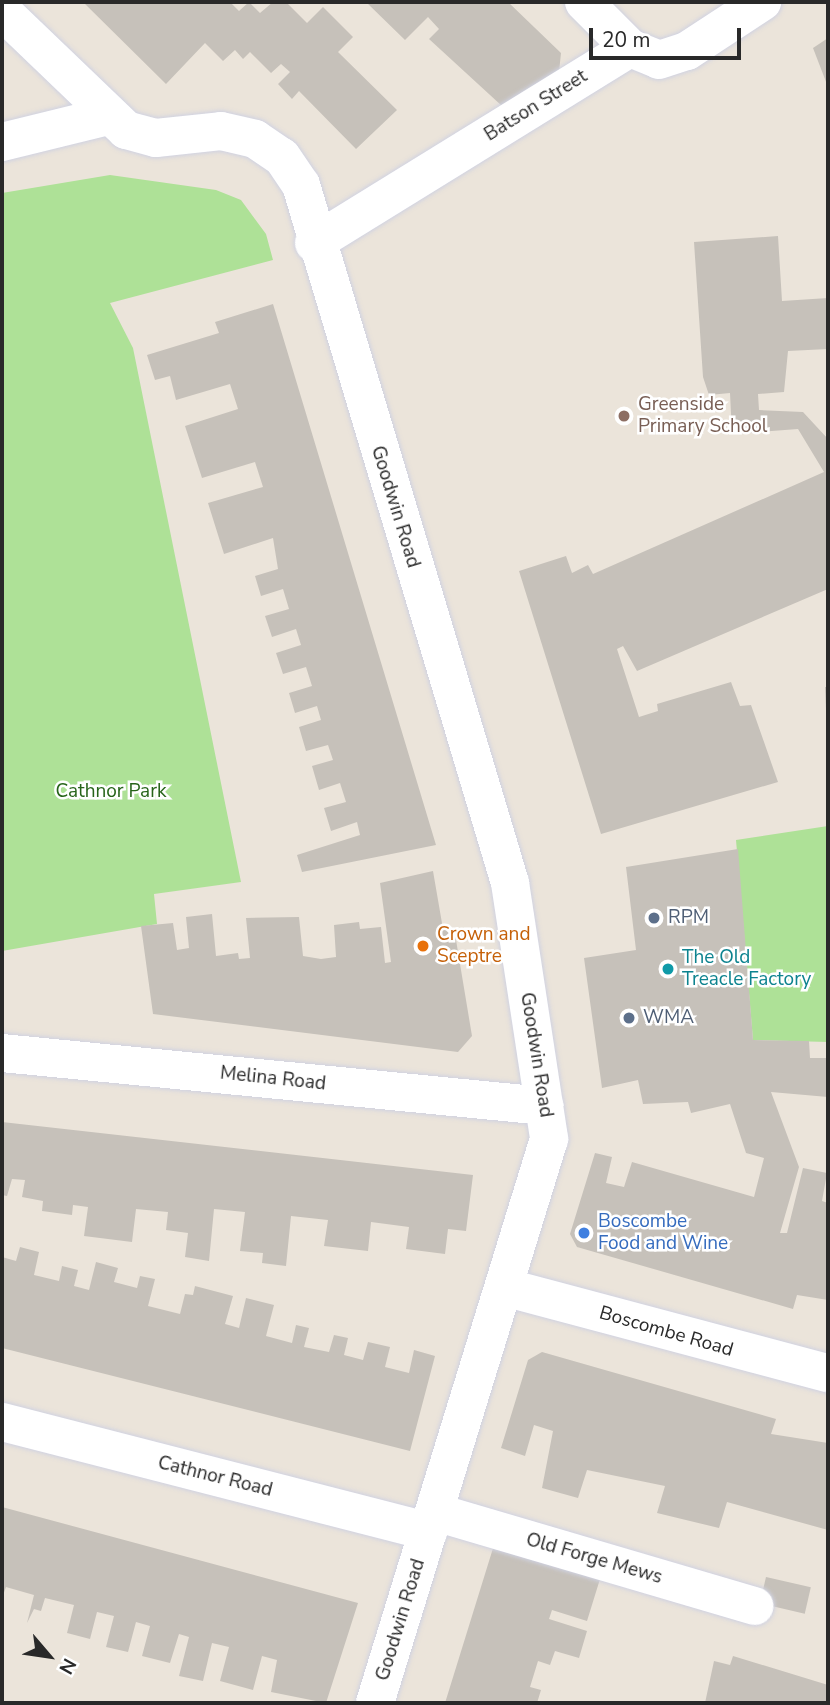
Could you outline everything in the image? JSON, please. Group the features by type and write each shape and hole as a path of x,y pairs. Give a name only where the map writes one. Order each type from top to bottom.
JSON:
{"street":[{"path":"584,2 630,48 659,60 672,58 762,2"},
{"name":"Goodwin Road","path":"2,11 108,116 126,130 156,138 221,131 255,139 282,157 301,185 314,243 510,883 549,1139 375,1703"},
{"name":"Batson Street","path":"314,243 630,48"},
{"path":"2,142 108,116"},
{"name":"Melina Road","path":"2,1053 544,1106"},
{"name":"Boscombe Road","path":"504,1287 828,1373"},
{"name":"Cathnor Road","path":"2,1423 432,1522"},
{"name":"Old Forge Mews","path":"432,1522 754,1606"}],"green space":[{"name":"Cathnor Park","path":"110,175 216,190 241,200 266,234 273,260 110,303 133,348 241,882 154,894 157,924 2,951 2,193"},
{"path":"828,826 828,1042 753,1040 736,840"}],"building":[{"path":"83,2 230,2 239,11 249,2 260,13 273,2 286,2 307,23 323,7 353,37 338,52 397,110 356,149 299,91 292,99 278,84 290,72 281,64 271,73 250,52 243,59 235,50 223,61 205,43 166,84"},
{"path":"366,2 508,2 561,53 559,72 502,106 429,39 439,29 428,17 405,40"},
{"path":"828,38 828,87 813,48"},
{"path":"778,236 782,301 828,298 828,349 788,351 784,392 758,394 759,410 803,412 828,439 828,589 637,671 623,646 617,649 639,717 658,711 657,704 731,682 740,706 751,705 778,782 601,834 519,571 566,556 572,573 588,565 593,574 824,472 798,429 732,434 730,393 709,395 703,377 694,242"},
{"path":"273,304 436,845 302,872 297,855 360,835 357,822 331,831 324,808 346,802 340,783 319,790 312,766 333,760 328,745 306,751 299,727 321,720 317,706 295,713 289,693 312,686 306,667 283,674 276,653 301,645 296,629 272,637 265,616 289,609 283,589 261,596 255,576 278,569 273,538 224,554 208,503 263,487 255,462 202,478 185,426 238,409 230,384 176,400 170,376 155,380 147,355 219,333 215,322"},
{"path":"825,687 828,687 828,710 826,710"},
{"path":"738,849 753,1040 809,1041 810,1058 828,1058 828,1097 771,1092 799,1167 780,1233 787,1233 803,1168 827,1173 822,1201 828,1203 828,1300 797,1295 793,1309 577,1247 570,1234 595,1153 612,1157 606,1183 624,1187 632,1162 754,1197 764,1158 746,1153 730,1104 691,1113 688,1102 643,1104 638,1080 602,1088 584,958 636,950 626,867"},
{"path":"433,871 443,929 454,928 472,1036 458,1052 153,1014 141,926 173,923 177,950 189,948 186,917 212,914 216,956 238,953 239,959 250,958 246,918 299,917 303,956 321,959 336,957 334,925 359,922 360,929 381,927 385,963 391,962 380,883"},
{"path":"2,1122 473,1175 466,1231 448,1229 445,1254 406,1249 409,1227 371,1222 368,1251 324,1246 328,1220 291,1216 286,1266 262,1263 263,1253 240,1251 245,1212 214,1209 209,1261 185,1257 188,1233 166,1230 168,1212 136,1209 132,1242 84,1236 88,1207 73,1205 72,1215 42,1211 43,1201 22,1197 25,1180 12,1179 7,1196 2,1195"},
{"path":"20,1247 39,1252 34,1275 59,1281 62,1266 78,1270 74,1286 89,1290 96,1262 118,1268 114,1282 137,1288 140,1276 155,1279 148,1306 180,1314 185,1294 193,1295 195,1286 233,1296 225,1324 239,1328 246,1298 274,1305 266,1336 292,1343 296,1325 309,1328 304,1347 329,1352 334,1335 348,1338 344,1355 363,1360 368,1342 390,1347 385,1367 409,1373 414,1350 435,1356 410,1451 2,1348 2,1257 16,1261"},
{"path":"542,1352 776,1419 771,1434 828,1443 828,1530 727,1502 719,1528 657,1513 665,1486 587,1470 578,1498 542,1488 553,1431 534,1425 525,1456 501,1448 528,1360"},
{"path":"2,1507 358,1603 326,1703 271,1692 277,1660 262,1656 253,1690 220,1681 229,1647 212,1643 203,1681 179,1676 189,1637 179,1634 170,1663 142,1656 150,1626 136,1622 128,1652 106,1647 114,1616 97,1612 90,1639 67,1633 74,1605 45,1598 41,1611 34,1609 27,1623 34,1595 6,1587 2,1598"},
{"path":"494,1545 600,1579 587,1621 552,1610 549,1619 587,1631 579,1658 555,1651 550,1665 538,1661 530,1687 541,1690 537,1703 445,1703"},
{"path":"766,1577 811,1587 805,1614 760,1603"},
{"path":"733,1656 828,1685 828,1703 705,1703 714,1661 730,1665"}],"place":[{"name":"Greenside Primary School","path":"624,416"},
{"name":"RPM","path":"654,918"},
{"name":"Crown and Sceptre","path":"423,946"},
{"name":"The Old Treacle Factory","path":"668,969"},
{"name":"WMA","path":"629,1018"},
{"name":"Boscombe Food and Wine","path":"584,1233"}]}
